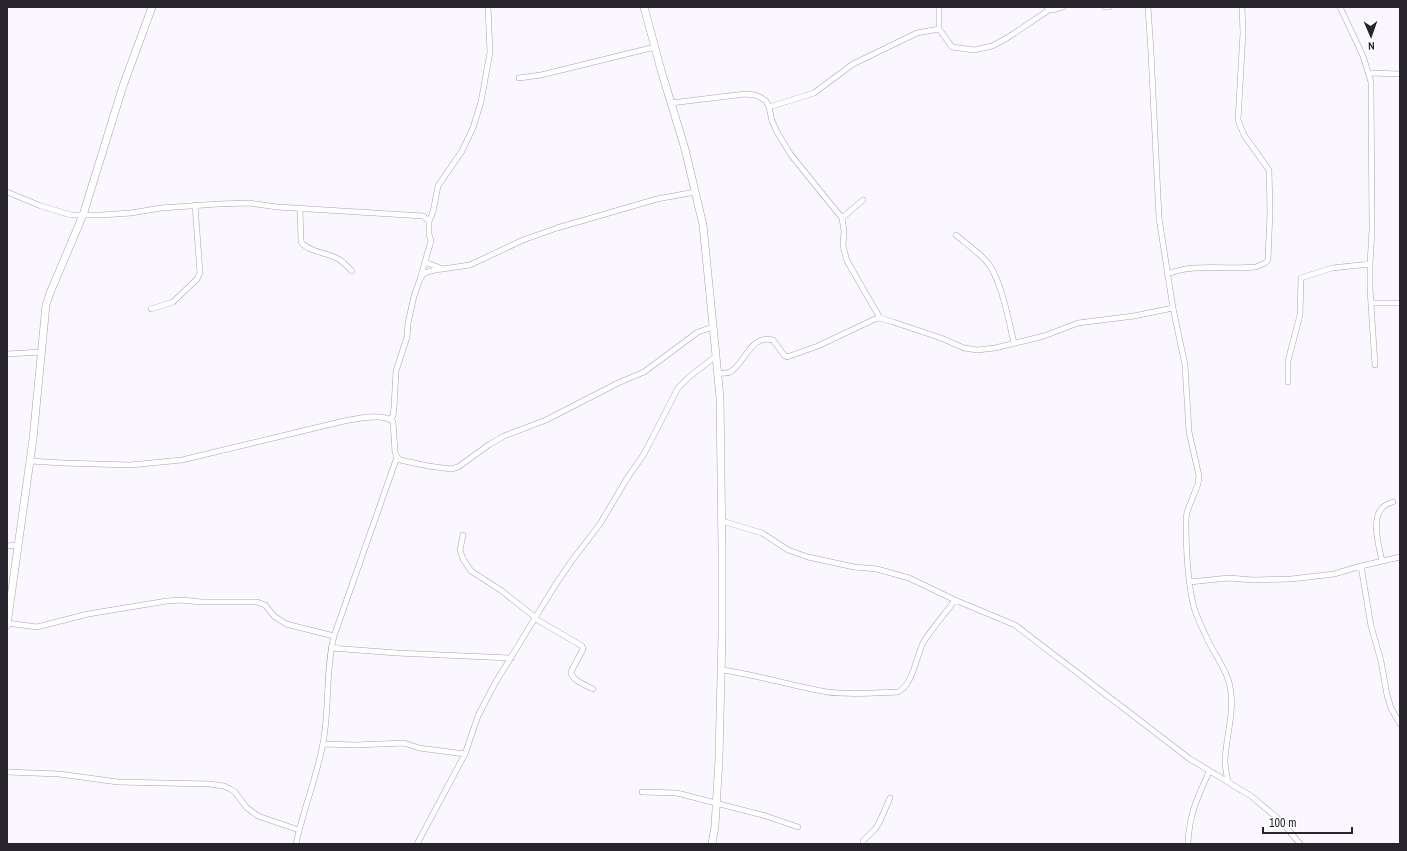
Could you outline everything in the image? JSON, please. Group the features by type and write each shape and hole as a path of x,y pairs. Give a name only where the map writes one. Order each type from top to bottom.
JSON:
{"main road":[{"path":"7,624 30,460 46,311 50,293 83,215 123,86 152,7"},
{"path":"644,7 685,149 703,225 718,373 720,398 722,521 722,670 720,758 712,844"}],"street":[{"path":"390,419 393,416 396,371 407,337 408,323 414,296 431,241 429,234 429,221 438,186 462,151 473,128 481,102 490,52 488,7"},
{"path":"939,7 939,29 952,47 974,50 992,46 1007,38 1048,8 1055,10 1063,7"},
{"path":"1148,7 1159,218 1173,308 1185,365 1189,432 1199,476 1198,484 1187,512 1186,520 1189,582 1192,600 1202,628 1210,646 1225,672 1229,684 1231,695 1230,718 1225,763 1228,782"},
{"path":"1167,274 1173,271 1195,268 1256,267 1268,260 1270,211 1269,170 1244,134 1238,120 1243,33 1242,7"},
{"path":"1340,7 1370,73 1372,94 1372,230 1370,264 1375,365"},
{"path":"769,107 814,93 853,64 917,33 939,29"},
{"path":"520,78 541,75 655,47"},
{"path":"1370,73 1400,74"},
{"path":"671,103 745,94 760,97 769,107 772,121 777,132 791,155 842,218 844,231 843,246 847,261 880,318"},
{"path":"7,192 57,212 71,215 131,213 194,205 249,203 300,209 423,216 429,221"},
{"path":"420,279 424,273 430,271 470,265 523,240 557,228 657,199 695,192"},
{"path":"842,218 863,200"},
{"path":"151,309 174,302 200,273 194,205"},
{"path":"300,209 302,245 306,248 317,250 340,260 352,271"},
{"path":"956,235 989,265 994,273 1014,343"},
{"path":"425,262 443,269"},
{"path":"1288,382 1288,361 1300,314 1301,278 1332,268 1370,264"},
{"path":"1371,303 1400,303"},
{"path":"718,373 729,372 733,369 752,346 763,339 773,340 787,357 818,346 869,321 880,318 941,338 964,348 977,350 995,348 1044,336 1078,323 1134,316 1173,308"},
{"path":"390,419 394,425 395,452 400,460 428,466 451,468 458,467 499,439 546,420 618,383 644,372 653,367 698,332 713,327"},
{"path":"7,354 42,352"},
{"path":"417,844 465,754 478,716 494,685 554,587 600,524 626,480 644,454 678,388 689,377 716,356"},
{"path":"30,460 102,465 157,464 182,460 344,421 369,417 390,419"},
{"path":"296,844 323,744 327,719 331,648 334,636 397,457"},
{"path":"1382,561 1377,537 1377,516 1382,507 1393,502"},
{"path":"722,521 762,533 788,550 808,557 854,568 877,569 903,576 1015,625 1190,759 1209,772 1251,796 1280,821 1300,844"},
{"path":"464,535 460,550 463,559 471,571 502,591 536,618 582,646 583,649 570,672 574,678 593,689"},
{"path":"7,546 18,545"},
{"path":"1189,582 1229,578 1253,580 1291,579 1334,574 1361,566 1400,558"},
{"path":"1361,566 1371,626 1381,661 1387,695 1391,708 1400,724"},
{"path":"722,670 753,675 829,692 863,694 898,692 903,690 906,685 923,644 956,600"},
{"path":"7,624 36,627 88,614 167,601 257,602 266,605 274,616 286,624 334,636"},
{"path":"331,648 397,653 511,658"},
{"path":"323,744 404,743 419,748 465,754"},
{"path":"7,772 59,774 118,782 209,784 224,786 235,792 246,807 258,816 299,830"},
{"path":"1188,844 1193,807 1209,772"},
{"path":"642,792 677,793 766,816 798,827"},
{"path":"863,844 863,841 879,823 890,798"}]}
